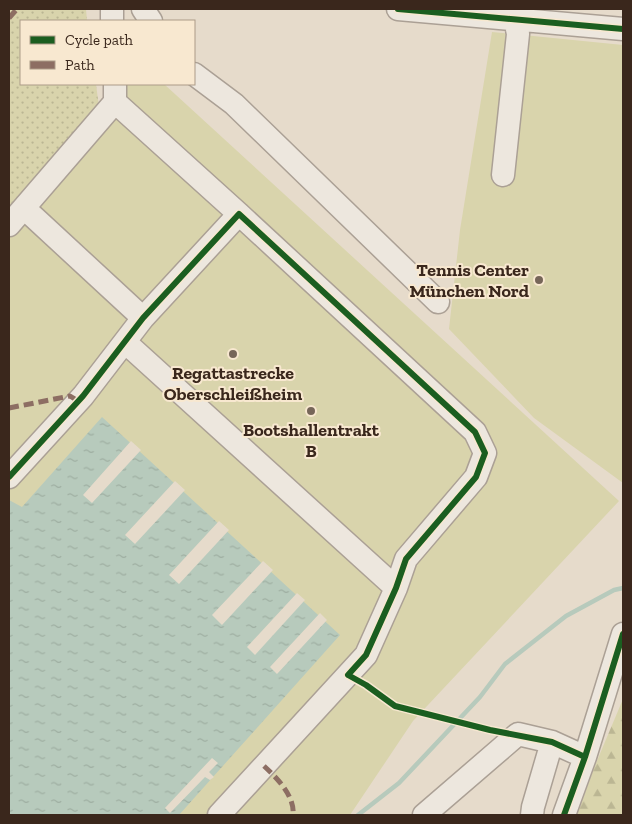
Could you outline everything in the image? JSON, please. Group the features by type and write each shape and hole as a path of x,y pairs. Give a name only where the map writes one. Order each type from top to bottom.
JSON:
{"street":[{"path":"143,9 150,20"},
{"path":"398,9 623,29"},
{"path":"503,176 518,34 515,19"},
{"path":"195,75 234,104 438,302"},
{"path":"9,225 115,93 239,214 475,432 485,453 476,477 406,559 396,588 366,655 219,815"},
{"path":"24,208 143,318"},
{"path":"9,476 82,396 143,318 239,214"},
{"path":"125,342 396,588"},
{"path":"564,815 585,757 623,634"},
{"path":"603,700 623,662"},
{"path":"424,815 518,734 552,742 585,757"},
{"path":"532,815 552,742"}],"green space":[{"path":"9,9 86,9 87,20 20,20 20,85 96,85 102,130 9,253"},
{"name":"Tennis Center München Nord","path":"492,32 623,45 623,483 534,418 449,329 460,230"},
{"name":"Regattastrecke Oberschleißheim","path":"119,85 165,85 619,501 413,721 350,815 9,815 9,206"},
{"path":"623,699 623,815 577,815 594,768"}],"water":[{"name":"Regattastrecke Oberschleißheim","path":"102,417 340,635 179,815 9,815 9,500 22,507"}],"pier":[{"path":"131,441 141,450 92,503 83,495"},
{"path":"175,481 185,490 135,544 125,535"},
{"path":"219,521 229,530 179,584 169,575"},
{"path":"263,561 273,570 222,625 212,615"},
{"path":"297,593 305,600 255,655 247,647"},
{"path":"320,613 327,620 277,674 270,667"},
{"path":"212,758 218,763 209,772 214,777 210,780 205,777 170,813 165,808"}],"waterway":[{"path":"358,815 399,783 480,697 505,664 566,616 614,590 623,588"}],"marked path":[{"path":"9,18 17,9"},
{"path":"9,408 70,396 78,401"},
{"path":"264,766 288,794 293,808 293,815"}],"cycle path":[{"path":"398,9 623,29"},
{"path":"9,477 83,396 143,318 239,214 475,432 485,453 476,477 406,559 396,588 366,655 348,675 366,685 395,706 490,730 552,742 585,757"},
{"path":"564,815 585,757 623,634"}],"place":[{"name":"Tennis Center München Nord","path":"539,280"},
{"name":"Regattastrecke Oberschleißheim","path":"233,354"},
{"name":"Bootshallentrakt B","path":"311,411"}]}
